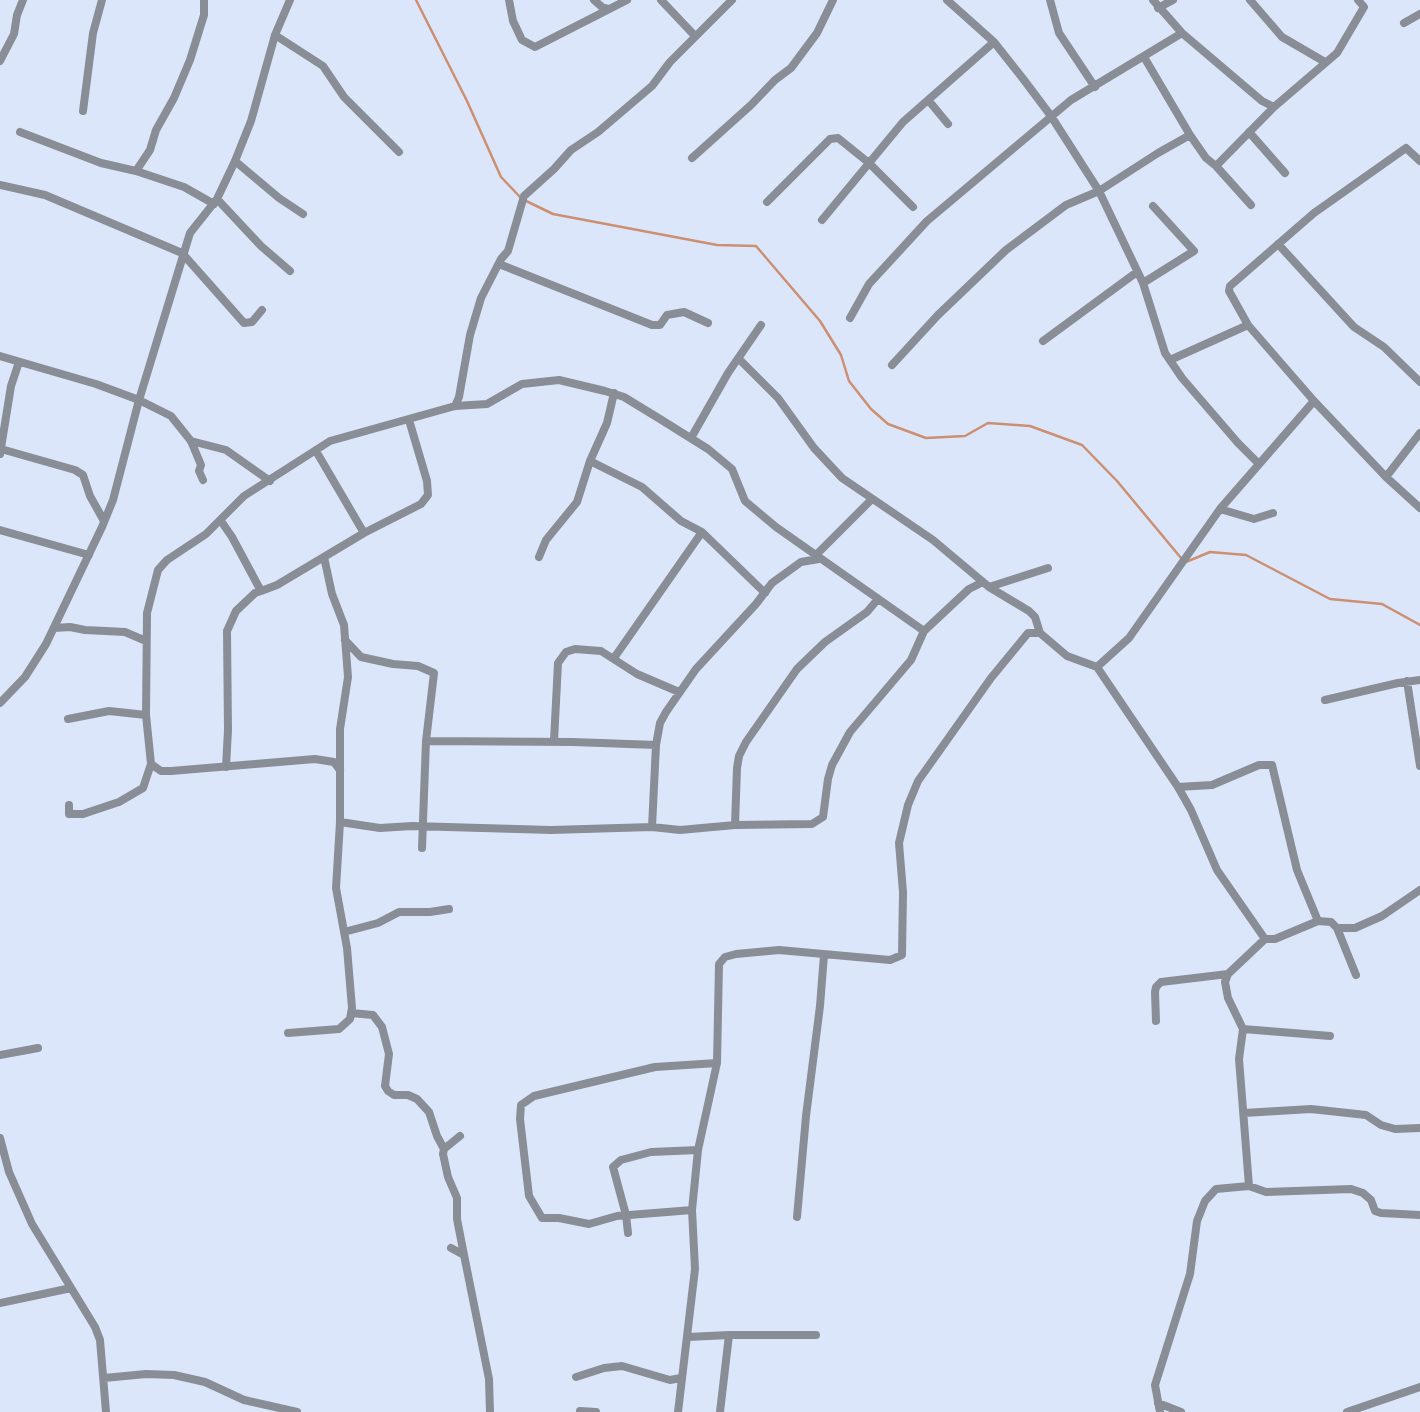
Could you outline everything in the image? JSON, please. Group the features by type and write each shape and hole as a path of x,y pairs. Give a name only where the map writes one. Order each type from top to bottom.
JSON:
{"street":[{"path":"0,61 14,34 23,0"},
{"path":"83,111 93,33 102,0"},
{"path":"136,171 150,150 156,130 174,98 204,15 204,0"},
{"path":"0,703 34,664 104,522 113,499 182,253 194,225 215,201 236,161 258,99 275,35 290,0"},
{"path":"509,0 513,21 522,40 534,47 627,0"},
{"path":"594,0 609,9"},
{"path":"661,0 695,36"},
{"path":"455,406 470,334 481,298 508,251 520,205 529,190 571,150 598,132 652,86 670,62 732,0"},
{"path":"692,158 791,68 817,33 833,0"},
{"path":"947,0 994,42 1051,116 1099,191 1143,283 1161,342 1170,360 1182,379 1259,464"},
{"path":"1050,0 1059,33 1095,87"},
{"path":"1173,0 1156,4 1182,33 1274,107"},
{"path":"1250,0 1282,37 1325,62"},
{"path":"1216,166 1274,107 1337,53 1364,7 1359,0"},
{"path":"1404,23 1420,14"},
{"path":"850,318 869,284 927,220 1071,100 1182,33"},
{"path":"275,35 323,66 344,97 399,152"},
{"path":"822,220 903,122 994,42"},
{"path":"1144,57 1206,158 1251,205"},
{"path":"929,101 948,124"},
{"path":"20,132 101,163 184,187 215,201 290,271"},
{"path":"1249,132 1285,173"},
{"path":"892,365 947,306 1006,250 1066,205 1099,191 1190,135"},
{"path":"767,202 830,139 838,138 869,163 913,207"},
{"path":"1420,161 1406,148 1314,214 1230,286 1230,297 1248,325 1314,401 1386,477 1420,508"},
{"path":"236,161 279,198 303,214"},
{"path":"0,185 45,195 182,253 244,323 252,322 262,310"},
{"path":"1143,283 1194,251 1153,206"},
{"path":"1278,244 1354,327 1384,347 1420,382"},
{"path":"499,264 652,325 660,325 667,315 684,312 708,323"},
{"path":"1043,341 1137,272"},
{"path":"1170,360 1248,325"},
{"path":"691,438 728,373 761,326"},
{"path":"0,356 89,381 139,400 171,416 191,441 201,465 199,471 203,480"},
{"path":"739,359 778,398 814,448 842,478 933,540 986,584 1035,617 1040,633 1068,656 1097,667 1178,787 1217,870 1265,939"},
{"path":"19,362 11,386 0,452 75,470 83,475 89,496 104,522"},
{"path":"69,805 69,814 83,814 119,802 143,788 151,764 146,715 147,613 158,570 167,560 206,534 244,496 330,441 455,406 487,404 523,384 559,380 614,393 691,438 732,469 751,508 924,631"},
{"path":"539,557 546,540 577,502 590,461 607,423 614,393"},
{"path":"1097,667 1129,638 1220,509 1314,401"},
{"path":"226,767 228,631 236,611 255,593 277,585 364,533 421,504 428,495 427,481 409,420"},
{"path":"1386,477 1420,433"},
{"path":"191,441 226,450 270,481"},
{"path":"316,451 363,527 364,533"},
{"path":"590,461 642,487 676,518 702,532 765,593"},
{"path":"652,827 656,745 660,723 679,692 772,583 801,562 817,557 872,499"},
{"path":"1220,509 1254,519 1273,513"},
{"path":"221,521 261,591"},
{"path":"0,530 89,555"},
{"path":"614,658 702,532"},
{"path":"801,562 804,548"},
{"path":"288,1033 339,1029 350,1019 351,1013 344,932 336,888 340,822 337,766 348,677 344,625 332,594 324,557"},
{"path":"340,822 380,828 412,825 551,830 652,827 680,830 736,825 812,824 823,817 828,779 840,750 850,733 911,660 924,631 969,589 1048,568"},
{"path":"736,825 737,768 746,742 797,669 825,642 867,612 878,599"},
{"path":"59,615 70,627"},
{"path":"54,628 70,627 146,636"},
{"path":"678,1412 695,1269 692,1210 698,1150 717,1063 719,964 725,957 779,950 890,960 902,955 903,892 899,843 908,805 918,781 1024,636 1028,633 1040,633"},
{"path":"345,640 361,657 418,666 434,673 426,741 425,827 422,848"},
{"path":"554,741 558,663 561,656 575,649 601,651 637,674 679,692"},
{"path":"1325,701 1420,680"},
{"path":"1407,681 1420,766"},
{"path":"68,719 109,710 146,715"},
{"path":"426,741 554,741 656,745"},
{"path":"151,764 162,771 315,759 337,766"},
{"path":"1178,787 1212,785 1259,765 1272,765 1297,870 1318,921"},
{"path":"1250,1186 1239,1059 1243,1029 1225,990 1228,974 1265,939 1275,939 1325,920 1338,928 1355,928 1382,916 1420,890"},
{"path":"344,932 378,923 399,912 449,909"},
{"path":"1338,928 1356,975"},
{"path":"797,1217 806,1116 821,1006 824,956"},
{"path":"1156,1021 1155,992 1161,982 1228,974"},
{"path":"351,1013 373,1015 382,1027 389,1054 385,1086 394,1095 417,1099 429,1112 444,1149 445,1167 457,1198 457,1219 489,1379 490,1412"},
{"path":"1243,1029 1330,1035"},
{"path":"0,1055 38,1048"},
{"path":"692,1210 626,1215 589,1224 559,1218 542,1218 529,1196 520,1119 521,1105 534,1096 607,1077 655,1067 717,1063"},
{"path":"1244,1113 1311,1108 1366,1115 1381,1125 1395,1129 1420,1128"},
{"path":"444,1149 460,1136"},
{"path":"0,1138 9,1172 32,1224 95,1326 100,1340 106,1412"},
{"path":"628,1233 613,1167 621,1160 651,1153 698,1150"},
{"path":"1181,1412 1159,1407 1155,1385 1190,1274 1197,1221 1205,1201 1216,1189 1250,1186 1266,1192 1351,1189 1363,1193 1371,1200 1375,1211 1420,1215"},
{"path":"451,1248 464,1255"},
{"path":"0,1303 71,1288"},
{"path":"720,1412 729,1335"},
{"path":"688,1338 816,1335"},
{"path":"576,1377 604,1368 622,1366 670,1380 681,1378"},
{"path":"104,1378 146,1374 174,1375 205,1382 244,1400 297,1412"},
{"path":"1347,1412 1420,1387"},
{"path":"580,1411 596,1412"}],"waterway":[{"path":"416,0 467,101 501,177 522,199 553,214 717,245 756,246 820,321 841,355 849,381 871,409 888,424 926,438 965,436 988,423 1030,426 1082,445 1117,481 1181,558"},
{"path":"1186,562 1210,552 1246,555 1330,599 1382,604 1420,625"}]}
